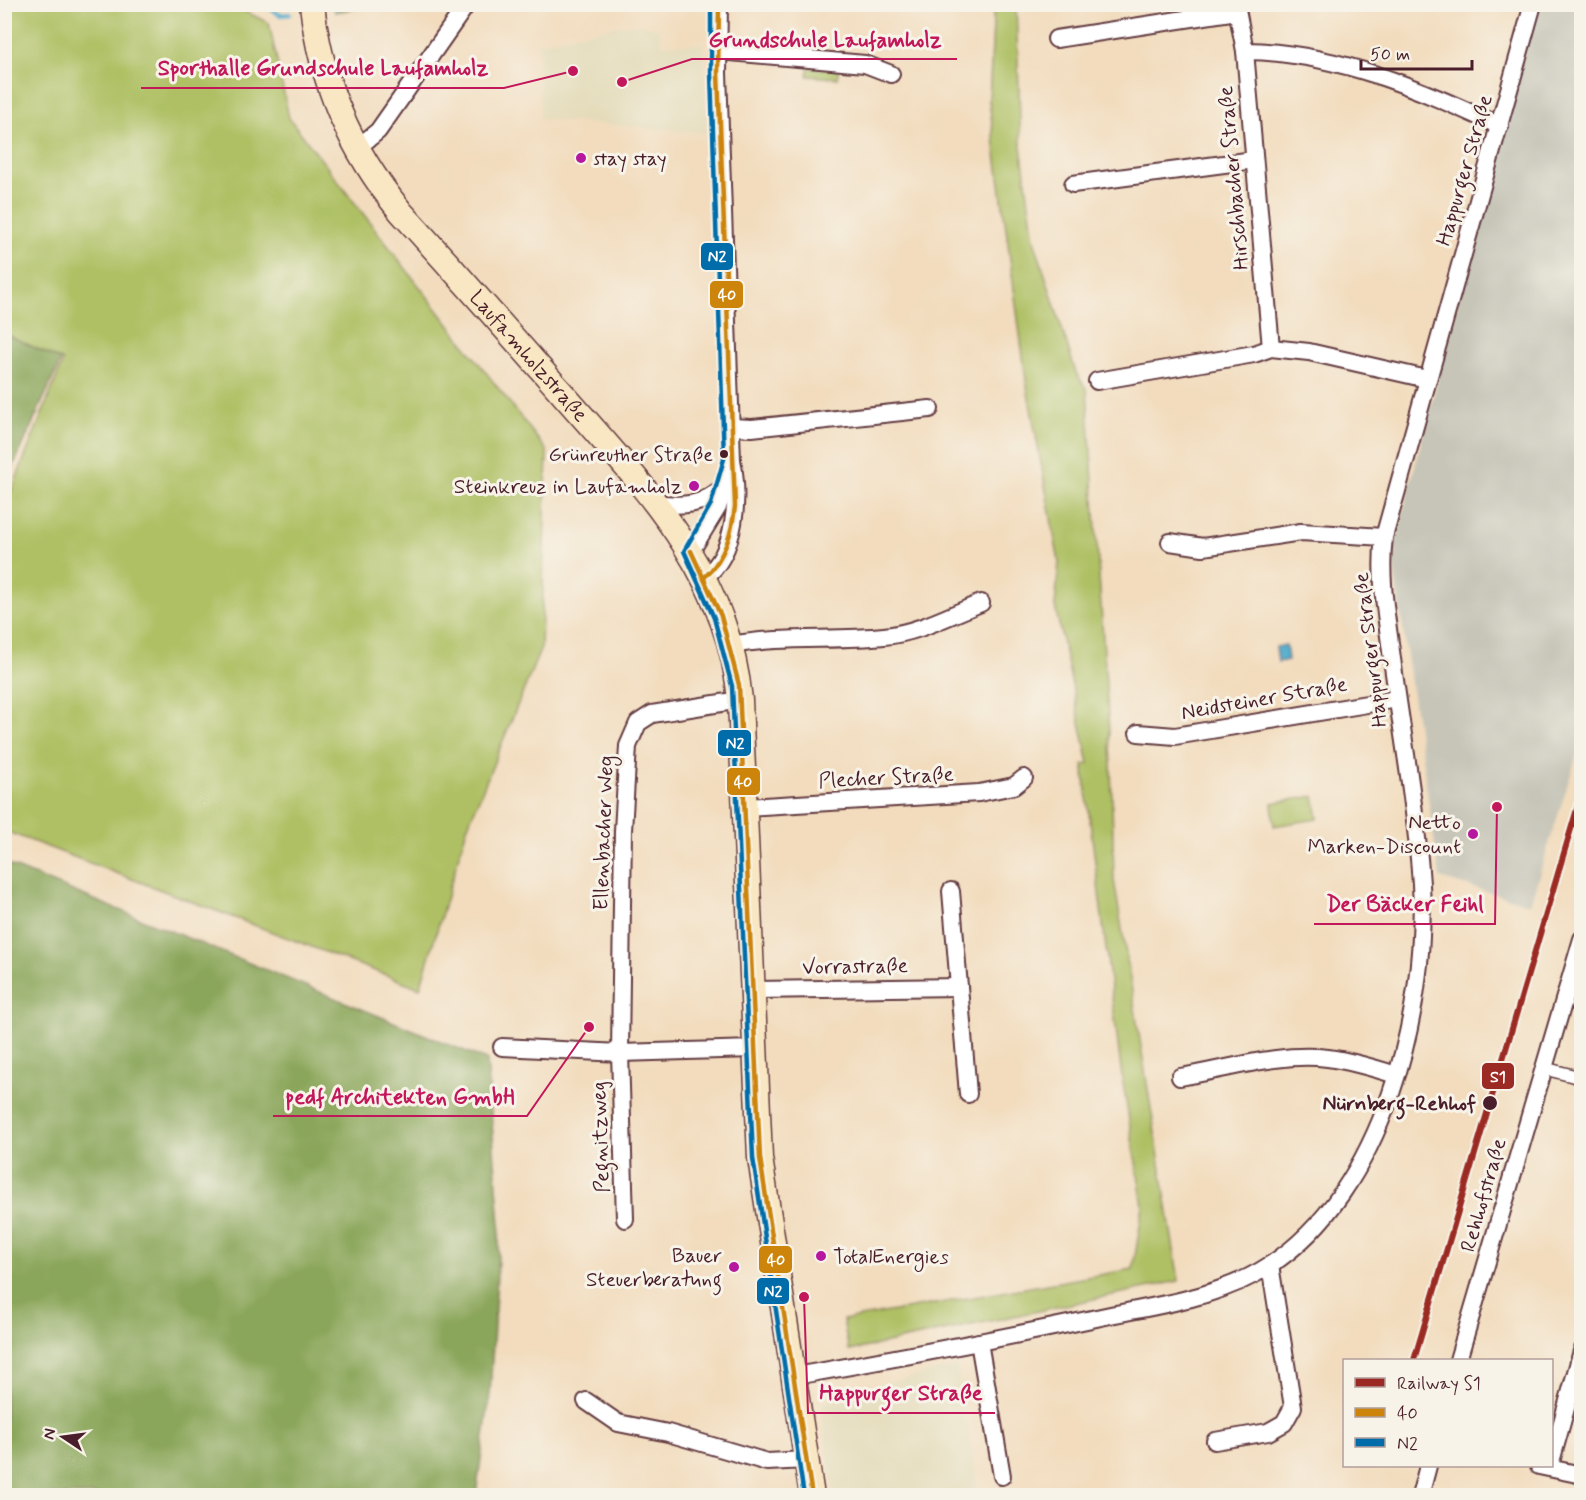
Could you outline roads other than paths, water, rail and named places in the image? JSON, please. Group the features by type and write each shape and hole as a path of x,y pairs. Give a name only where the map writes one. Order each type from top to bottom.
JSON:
{"main road":[{"name":"Laufamholzstraße","path":"312,4 323,64 337,106 357,148 401,212 515,339 655,503 691,551 705,577 731,645 740,700 754,1049 762,1177 812,1496"}],"street":[{"path":"357,148 378,131 467,4"},
{"path":"705,577 717,565 724,552 735,512 719,4"},
{"name":"Happurger Straße","path":"795,1376 1177,1302 1226,1286 1270,1265 1306,1235 1331,1208 1350,1181 1374,1136 1396,1075 1412,1013 1418,962 1421,888 1411,781 1397,699 1382,581 1384,537 1533,4"},
{"path":"1056,39 1236,8"},
{"name":"Hirschbacher Straße","path":"1236,8 1245,51 1271,348"},
{"path":"719,51 865,64 891,74"},
{"path":"1245,51 1273,52 1357,69 1402,82 1500,126"},
{"path":"1073,184 1254,160"},
{"path":"1097,381 1254,354 1271,348 1309,352 1427,379"},
{"path":"731,427 752,428 930,409"},
{"path":"691,551 713,518 732,460"},
{"path":"655,503 681,506 698,503 724,486"},
{"path":"1170,542 1203,547 1301,532 1384,537"},
{"path":"731,645 764,640 886,636 922,627 981,603"},
{"name":"Neidsteiner Straße","path":"1138,733 1175,736 1397,699"},
{"name":"Ellenbacher Weg","path":"620,1053 625,788 632,733 643,718 652,714 740,700"},
{"name":"Plecher Straße","path":"746,807 979,793 1014,786 1024,778"},
{"path":"951,891 968,1094"},
{"name":"Rehhofstraße","path":"1458,1359 1581,939"},
{"name":"Vorrastraße","path":"753,990 959,987"},
{"name":"Pegnitzweg","path":"502,1047 620,1053 754,1049"},
{"name":"Pegnitzweg","path":"620,1053 625,1219"},
{"path":"1180,1077 1286,1058 1312,1057 1339,1060 1396,1075"},
{"path":"1543,1068 1581,1078"},
{"path":"1215,1441 1268,1432 1284,1423 1293,1407 1270,1265"},
{"path":"979,1342 1002,1476"},
{"path":"1553,1444 1581,1351"},
{"path":"586,1401 618,1423 668,1433 768,1462 807,1460"},
{"path":"1553,1466 1581,1475"},
{"path":"1420,1496 1428,1467"}],"water":[{"path":"1286,645 1288,660 1278,662 1276,647"}],"waterway":[{"path":"264,4 280,15 290,14"},
{"path":"335,8 349,4"}],"rail line":[{"name":"S1","path":"1414,1359 1582,792"}],"place":[{"name":"Sporthalle Grundschule Laufamholz","path":"573,71"},
{"name":"Grundschule Laufamholz","path":"622,82"},
{"name":"stay stay","path":"581,158"},
{"name":"Grünreuther Straße","path":"724,454"},
{"name":"Steinkreuz in Laufamholz","path":"694,486"},
{"name":"Der Bäcker Feihl","path":"1497,807"},
{"name":"Netto Marken-Discount","path":"1473,834"},
{"name":"pedf Architekten GmbH","path":"589,1027"},
{"name":"Nürnberg-Rehhof","path":"1490,1103"},
{"name":"TotalEnergies","path":"821,1256"},
{"name":"Bauer Steuerberatung","path":"734,1267"},
{"name":"Happurger Straße","path":"804,1297"}]}
